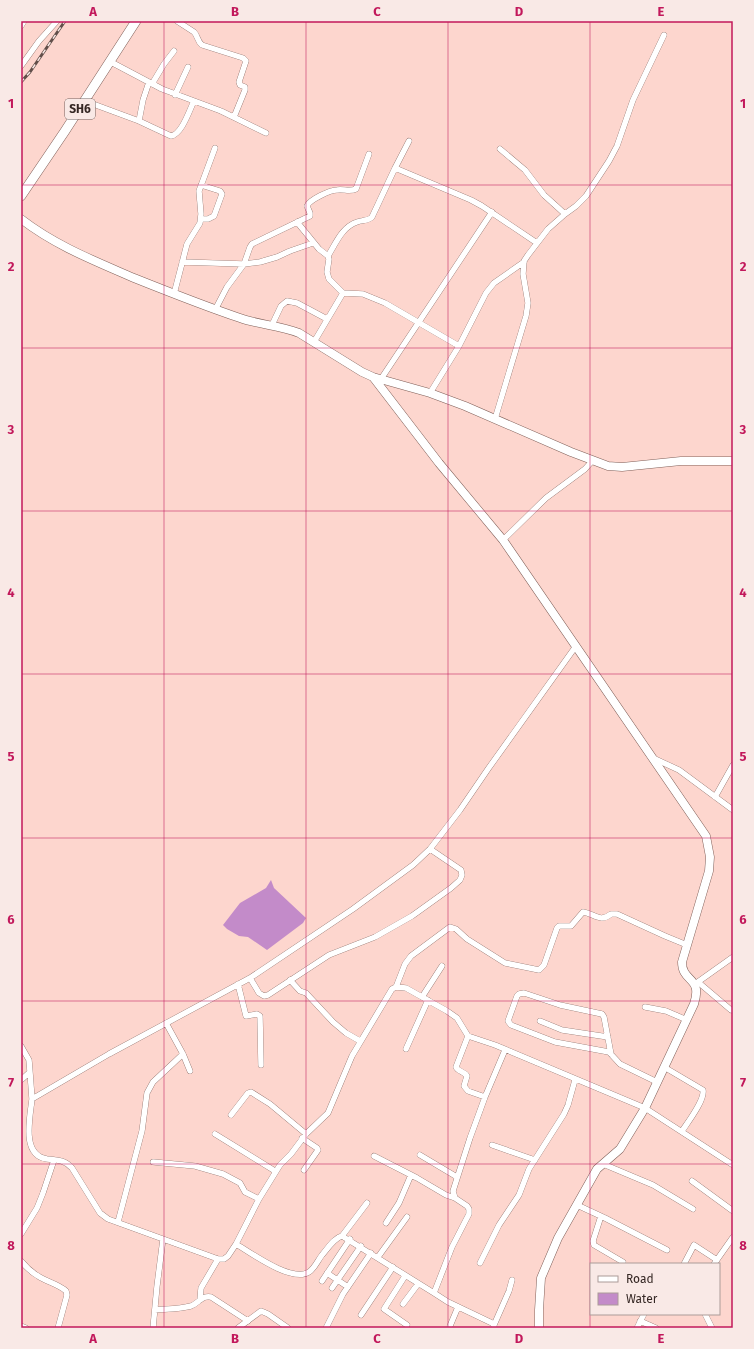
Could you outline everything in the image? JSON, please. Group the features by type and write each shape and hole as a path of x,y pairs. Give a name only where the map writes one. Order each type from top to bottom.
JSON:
{"main road":[{"name":"SH6","path":"21,196 85,101 109,61 136,21"}],"street":[{"path":"21,26 24,21"},
{"path":"21,66 39,41 57,21"},
{"path":"177,21 194,32 202,45 244,58 246,61 239,82 245,87 245,90 234,117"},
{"path":"495,419 526,316 528,303 523,274 524,262 528,254 548,229 586,196 614,152 633,100 664,35"},
{"path":"139,121 143,100 150,83 174,51"},
{"path":"109,61 150,83 234,117 266,133"},
{"path":"175,94 188,67"},
{"path":"85,101 139,121 166,135 172,136 176,135 180,130 194,101"},
{"path":"409,141 372,217 370,219 350,224 344,230 328,256 327,272 329,279 344,293 363,294 373,298 419,321 459,346"},
{"path":"174,294 187,244 201,220 199,191 215,148"},
{"path":"500,149 524,170 544,195 565,214"},
{"path":"215,310 227,287 244,264 252,244 310,216 307,206 310,201 338,190 353,191 356,189 369,154"},
{"path":"395,168 471,200 492,212 537,243"},
{"path":"201,185 220,191 222,194 214,216 201,220"},
{"path":"377,378 419,321 492,212"},
{"path":"21,219 68,249 93,261 215,310 244,320 288,329 314,342 346,363 377,378 430,393 465,406 571,452 608,466 622,467 681,461 733,461"},
{"path":"297,222 319,249 328,256"},
{"path":"182,262 244,264 268,260 314,243"},
{"path":"430,393 459,346 486,293 494,283 524,262"},
{"path":"314,342 344,293"},
{"path":"272,325 281,306 287,301 296,303 327,319"},
{"path":"377,378 439,463 503,540 706,836 710,857 709,871 682,962 682,968 684,973 730,1010"},
{"path":"503,540 546,498 585,469 593,460"},
{"path":"32,1099 77,1072 250,978 358,906 413,865 430,849 460,810 576,646"},
{"path":"652,758 678,770 733,810"},
{"path":"715,797 733,765"},
{"path":"250,978 259,993 264,996 329,955 356,945 392,928 451,888 460,880 462,875 461,870 430,849"},
{"path":"21,1046 29,1060 32,1099 30,1145 34,1152 38,1156 67,1162 100,1213 108,1219 218,1259 224,1259 228,1256 236,1244 259,1199 280,1164 291,1154 304,1136 328,1113 352,1056 392,989 396,987 405,964 412,956 450,927 456,929 467,939 505,962 539,970 542,967 557,928 559,926 571,926 583,912 602,919 611,914 617,914 687,945"},
{"path":"697,983 733,957"},
{"path":"422,997 442,966"},
{"path":"290,980 300,991 306,993 333,1022 346,1033 360,1041"},
{"path":"539,1328 541,1278 558,1238 597,1170 620,1149 645,1108 687,1020 697,995 697,983"},
{"path":"238,984 246,1016 257,1014 260,1016 260,1065"},
{"path":"396,987 406,988 447,1011 457,1018 468,1036 495,1045 575,1080 645,1108 731,1164 733,1156"},
{"path":"611,1054 604,1017 602,1014 560,1005 524,993 518,994 508,1021 511,1026 555,1042 602,1050 611,1054 620,1064 657,1082"},
{"path":"406,1049 428,1000"},
{"path":"645,1007 666,1011 687,1020"},
{"path":"540,1021 562,1030 608,1037"},
{"path":"166,1023 183,1054 190,1071"},
{"path":"468,1036 456,1067 467,1076 464,1086 466,1089 485,1098"},
{"path":"455,1198 453,1192 470,1138 505,1050"},
{"path":"118,1222 142,1131 147,1093 153,1082 183,1054"},
{"path":"664,1067 703,1090 704,1093 682,1131"},
{"path":"21,1080 30,1072"},
{"path":"480,1263 499,1225 519,1195 529,1169 564,1114 575,1080"},
{"path":"231,1115 248,1093 251,1092 270,1104 317,1148 317,1152 304,1170"},
{"path":"215,1134 275,1172"},
{"path":"492,1145 535,1160"},
{"path":"420,1155 457,1177"},
{"path":"374,1156 446,1195 455,1198 469,1209 469,1214 452,1247 434,1293"},
{"path":"21,1234 37,1208 54,1160"},
{"path":"153,1162 195,1166 223,1174 240,1183 245,1192 259,1199"},
{"path":"604,1164 653,1185 693,1209"},
{"path":"386,1223 399,1203 411,1175"},
{"path":"692,1181 733,1211"},
{"path":"236,1244 286,1272 297,1274 309,1272 327,1249 338,1237 342,1236 367,1203"},
{"path":"576,1205 601,1216 667,1250"},
{"path":"601,1216 593,1241 594,1245 623,1262"},
{"path":"378,1257 407,1217"},
{"path":"342,1236 371,1252 418,1284 494,1326 509,1291 512,1280"},
{"path":"685,1263 694,1245 716,1262 733,1237"},
{"path":"153,1328 164,1239"},
{"path":"322,1281 350,1240"},
{"path":"332,1288 361,1246"},
{"path":"326,1328 348,1287 371,1252"},
{"path":"200,1300 202,1288 218,1259"},
{"path":"21,1261 38,1276 62,1287 66,1291 67,1294 58,1328"},
{"path":"361,1315 393,1267"},
{"path":"327,1273 348,1287"},
{"path":"405,1276 384,1309 407,1325"},
{"path":"403,1304 418,1284"},
{"path":"155,1310 190,1306 203,1297 211,1296 248,1321"},
{"path":"451,1327 458,1307"},
{"path":"240,1328 259,1312 264,1311 286,1327"},
{"path":"637,1328 643,1315"},
{"path":"706,1315 712,1328"},
{"path":"640,1321 656,1328"},
{"path":"21,1326 26,1328"}],"water":[{"path":"271,880 274,888 306,918 303,923 267,950 248,937 239,936 223,925 240,903 266,888"}],"railway":[{"path":"21,82 30,72 65,21"}]}
